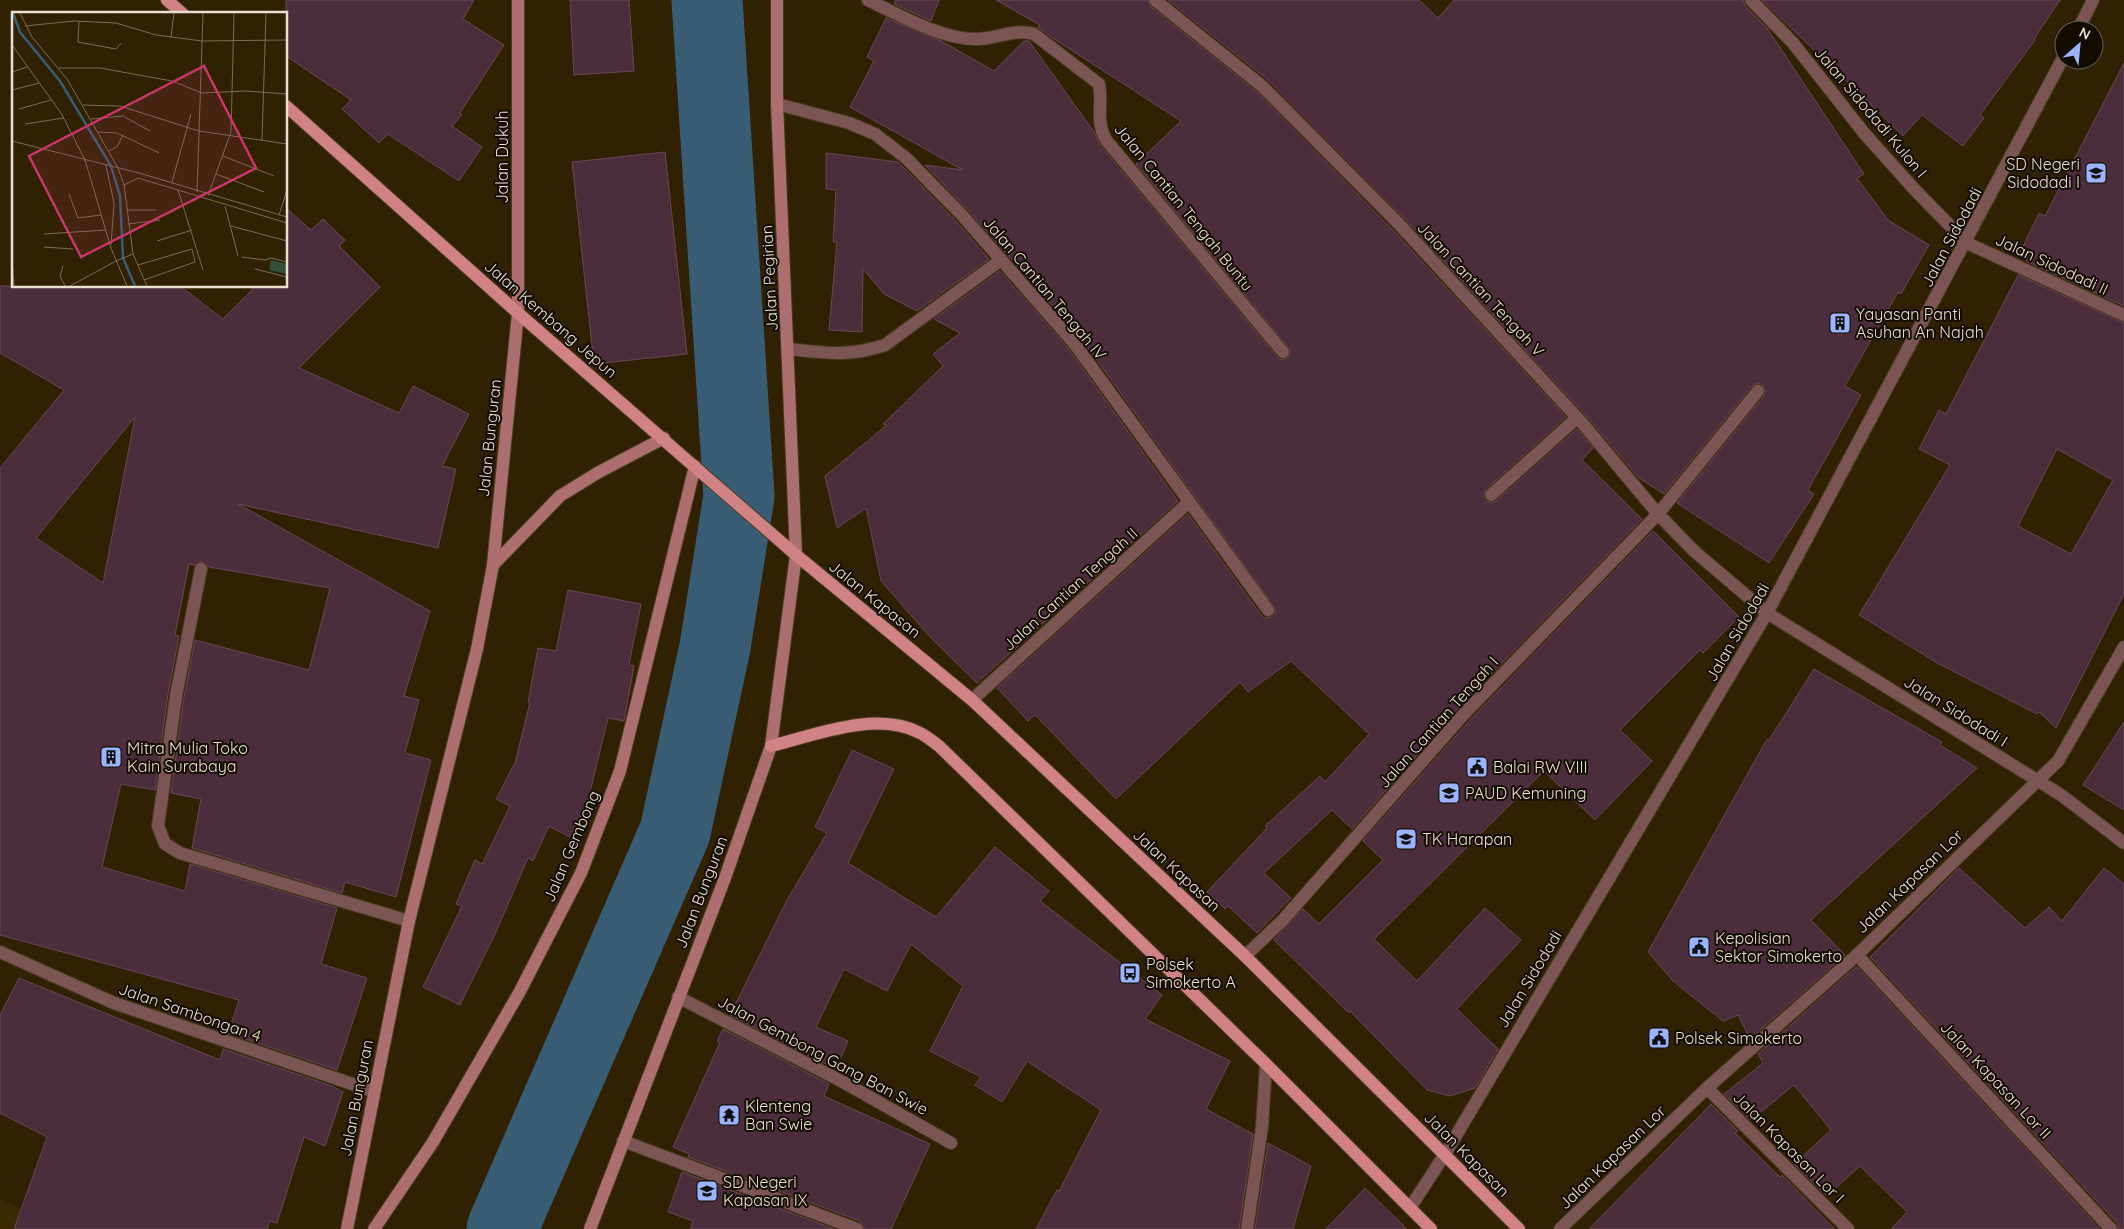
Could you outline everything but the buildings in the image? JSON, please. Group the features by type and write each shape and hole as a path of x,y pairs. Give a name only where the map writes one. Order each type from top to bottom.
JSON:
{"main road":[{"path":"167,0 181,12"},
{"name":"Jalan Dukuh","path":"518,0 518,313"},
{"name":"Jalan Pegirian","path":"776,0 776,104 789,349 796,555"},
{"name":"Jalan Kembang Jepun","path":"288,108 518,313 664,438 796,555"},
{"name":"Jalan Bunguran","path":"347,1229 373,1091 409,921 478,649 493,565 518,313"},
{"path":"493,565 560,496 599,472 664,438"},
{"name":"Jalan Gembong","path":"374,1229 433,1142 519,993 581,873 620,771 695,466"},
{"name":"Jalan Bunguran","path":"590,1229 725,878 771,746 796,555"},
{"name":"Jalan Kapasan","path":"796,555 972,700 1245,956 1519,1229"},
{"path":"771,746 858,724 878,722 903,726 920,733 939,746 1266,1064 1430,1229"}],"street":[{"name":"Jalan Cantian Tengah Buntu","path":"868,0 951,37 977,39 1024,31 1034,34 1099,84 1100,130 1106,140 1284,352"},
{"name":"Jalan Cantian Tengah V","path":"1155,0 1262,86 1398,223 1577,418 1658,514 1694,551 1768,613"},
{"name":"Jalan Sidodadi Kulon I","path":"1751,0 1793,43 1864,133 1967,243"},
{"path":"2083,20 2093,0"},
{"name":"Jalan Sidodadi","path":"1410,1208 1445,1154 1768,613 1967,243 2057,70"},
{"name":"Jalan Cantian Tengah IV","path":"776,104 849,123 875,134 906,158 961,214 1074,343 1268,610"},
{"name":"Jalan Sidodadi II","path":"1967,243 2124,315"},
{"path":"789,349 834,354 862,352 885,345 1001,260"},
{"name":"Jalan Cantian Tengah I","path":"1245,956 1282,921 1464,714 1658,514 1758,392"},
{"path":"1491,495 1577,418"},
{"name":"Jalan Cantian Tengah II","path":"972,700 1189,502"},
{"path":"201,569 176,696 158,826 165,844 180,853 409,921"},
{"name":"Jalan Sidodadi I","path":"1768,613 2037,780 2124,843"},
{"name":"Jalan Kapasan Lor","path":"1560,1229 1707,1088 1857,955 2058,760 2124,647"},
{"name":"Jalan Sambongan 4","path":"0,952 114,1003 373,1091"},
{"name":"Jalan Kapasan Lor II","path":"1857,955 2112,1229"},
{"name":"Jalan Gembong Gang Ban Swie","path":"678,997 843,1082 951,1143"},
{"path":"1248,1229 1262,1128 1266,1064"},
{"name":"Jalan Kapasan Lor I","path":"1707,1088 1848,1229"},
{"path":"623,1142 857,1229"}],"shaded area":[{"path":"0,1198 58,1229 0,1229"}],"waterway":[{"path":"502,1229 675,832 715,647 739,496 707,0"}],"place":[{"name":"SD Negeri Sidodadi I","path":"2096,173"},
{"name":"Yayasan Panti Asuhan An Najah","path":"1840,323"},
{"name":"Mitra Mulia Toko Kain Surabaya","path":"111,757"},
{"name":"Balai RW VIII","path":"1477,767"},
{"name":"PAUD Kemuning","path":"1449,793"},
{"name":"TK Harapan","path":"1406,839"},
{"name":"Kepolisian Sektor Simokerto","path":"1699,947"},
{"name":"Polsek Simokerto A","path":"1130,973"},
{"name":"Polsek Simokerto","path":"1659,1038"},
{"name":"Klenteng Ban Swie","path":"729,1115"},
{"name":"SD Negeri Kapasan IX","path":"707,1191"}]}
